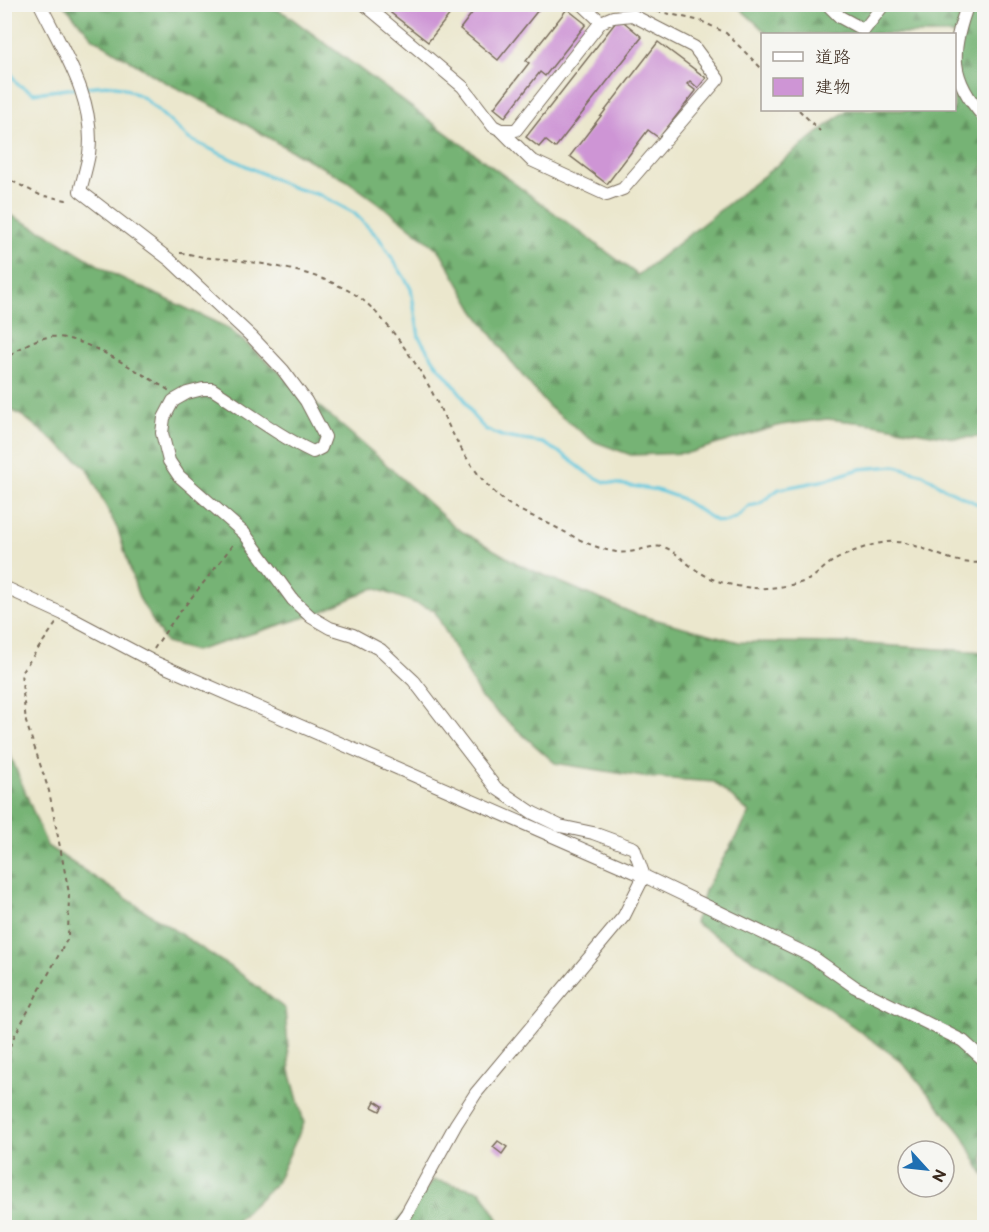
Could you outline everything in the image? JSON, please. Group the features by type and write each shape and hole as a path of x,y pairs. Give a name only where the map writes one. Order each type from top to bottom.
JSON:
{"street":[{"path":"40,4 86,103 89,153 80,191 162,254 252,337 283,370 306,401 325,437 321,448 313,452 287,440 212,389 203,389 173,401 164,418 162,433 170,461 179,476 195,493 242,531 293,600 311,617 330,628 352,635 381,650 414,681 496,788 533,813 560,826 593,833 634,848 644,876 624,916 476,1094 456,1124 407,1213 396,1227"},
{"path":"364,4 463,87 493,126 501,130 531,160 608,195 624,189 718,79 694,47 632,15 613,17 600,22 516,130 501,130"},
{"path":"582,4 600,22"},
{"path":"827,4 840,17 864,30 884,4"},
{"path":"956,43 968,4"},
{"path":"956,68 961,83 984,117"},
{"path":"4,587 63,614 154,662 644,876 811,956 855,987 963,1041 984,1060"}],"path":[{"path":"646,9 701,21 726,33 761,68"},
{"path":"800,111 820,131"},
{"path":"4,177 40,195 66,200 80,191"},
{"path":"162,254 183,252 205,258 247,261 328,280 358,296 392,330 428,385 458,446 483,481 508,504 597,547 632,553 655,547 665,548 694,569 719,583 755,588 790,584 809,579 832,561 884,543 898,542 912,545 965,564 984,562"},
{"path":"4,361 17,350 49,337 69,339 124,364 181,397"},
{"path":"154,662 151,653 173,619 218,565 242,531"},
{"path":"4,1090 11,1042 68,938 69,893 49,791 26,722 21,682 21,673 63,614"},
{"path":"4,1171 7,1227"}],"green space":[{"path":"64,5 269,5 287,15 638,275 846,111 956,111 956,33 767,33 736,5 984,5 984,437 954,438 874,424 827,419 781,425 688,453 631,455 593,441 549,407 516,368 474,310 440,251 346,180 221,110 163,81 93,38"},
{"path":"4,212 48,234 111,273 228,328 378,457 456,528 520,565 635,614 739,642 850,643 984,652 984,1176 962,1134 901,1061 815,999 695,923 706,888 750,813 714,782 643,777 555,763 481,698 434,610 374,588 319,613 195,651 166,643 139,598 118,530 86,467 24,417 5,406"},
{"path":"5,742 47,846 244,976 285,1009 290,1071 304,1123 276,1183 230,1227 5,1227"},
{"path":"434,1180 481,1191 503,1227 392,1228"}],"building":[{"path":"397,4 458,4 428,42 391,13"},
{"path":"479,4 543,4 498,60 460,29"},
{"path":"567,9 586,24 545,76 540,72 505,117 494,108 529,63 526,61"},
{"path":"619,18 642,37 555,148 545,140 539,147 526,137"},
{"path":"658,42 706,78 698,88 690,81 687,84 696,91 659,138 648,130 607,184 570,156"},
{"path":"375,1101 383,1106 380,1111 372,1107"},
{"path":"498,1141 507,1147 502,1154 493,1147"}],"waterway":[{"path":"4,60 17,84 34,93 76,88"},
{"path":"83,87 109,85 122,87 144,98 189,139 291,187 320,195 354,213 379,238 406,280 411,289 419,337 435,362 462,395 473,416 485,429 504,437 543,443 564,455 587,473 605,482 657,490 680,498 716,521 724,522 736,518 749,506 759,504 779,489 821,481 860,469 895,466 923,474 946,489 984,507"}]}
